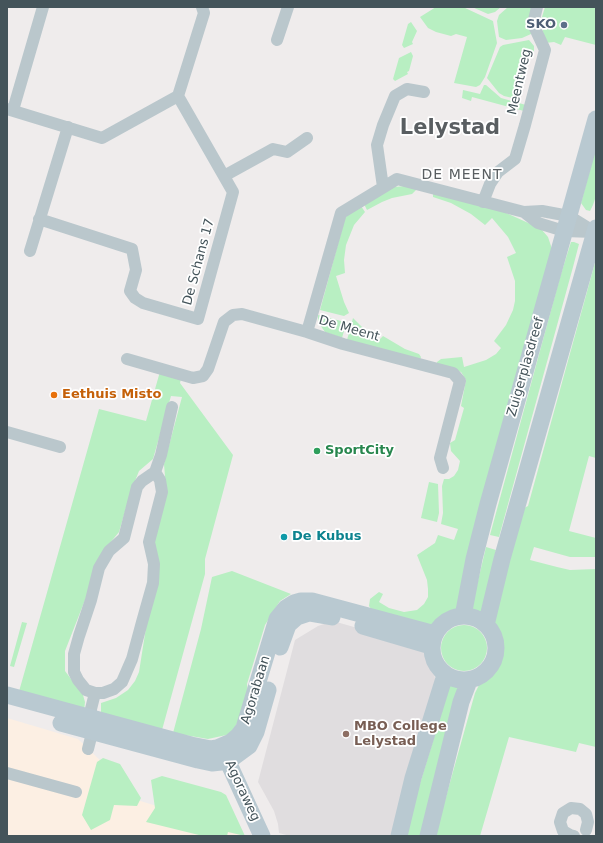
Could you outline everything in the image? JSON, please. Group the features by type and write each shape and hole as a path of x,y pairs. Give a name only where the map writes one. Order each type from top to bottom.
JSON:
{"main road":[{"name":"Zuigerplasdreef","path":"463,616 474,559 488,504 596,119"},
{"path":"486,625 502,559 595,230"},
{"name":"Agorabaan","path":"225,754 245,750 249,746 256,732 285,630 297,617 309,613 318,614 433,640"},
{"path":"463,616 475,618 486,625 493,633 496,643 496,653 493,663 487,672 478,678 469,680 456,680 445,675 437,667 433,657 433,640 438,629 446,621 463,616"},
{"path":"399,836 413,778 445,675"},
{"path":"428,836 461,702 469,680"},
{"path":"7,695 91,720 198,760 212,762 225,754"},
{"path":"7,707 91,720"},
{"name":"Agoraweg","path":"225,754 262,836"}],"street":[{"path":"43,7 10,109 102,138 178,96 204,14 202,7"},
{"path":"277,40 288,7"},
{"name":"Meentweg","path":"483,202 490,184 498,172 515,159 527,118 545,50 532,24 537,7"},
{"path":"383,187 377,146 383,125 395,96 407,89 424,92"},
{"name":"De Schans 17","path":"39,219 132,249 136,270 130,291 135,298 143,302 198,319 233,192 178,96"},
{"path":"30,251 68,127"},
{"path":"224,176 273,149 287,152 307,138"},
{"name":"De Meent","path":"443,468 440,458 460,381 453,373 343,344 307,332 341,213 397,179 524,212 542,211 567,223"},
{"path":"567,223 595,230"},
{"path":"128,359 193,378 203,376 208,369 224,322 233,315 242,314 307,332"},
{"path":"155,472 160,480 162,492 149,542 154,564 153,583 138,639 132,659 122,682 114,689 103,693 95,693 86,690 78,680 74,672 74,654 99,568 109,551 124,538 136,488 142,481 155,472 172,407"},
{"path":"7,432 60,447"},
{"path":"88,749 95,693"},
{"path":"7,773 76,792"}],"shaded area":[{"name":"MBO College Lelystad","path":"333,621 420,646 426,652 434,672 436,686 394,836 290,836 279,833 274,811 258,782 295,640 318,626"},
{"path":"7,718 78,739 107,767 134,799 237,831 241,836 7,836"}],"green space":[{"path":"436,7 463,7 493,21 497,43 485,77 480,85 476,87 454,83 467,37 456,34 451,36 428,28 420,17"},
{"path":"472,7 501,7 495,12 488,14"},
{"path":"508,7 532,7 531,34 522,38 506,40 499,37 497,21 499,15"},
{"path":"545,7 596,7 596,45 565,37 561,45 554,42 545,43 542,17"},
{"path":"411,22 417,31 412,42 413,44 404,48 402,45 408,24"},
{"path":"529,40 534,46 534,57 529,55 517,99 504,96 499,93 487,78 500,47 503,45"},
{"path":"411,52 413,56 409,71 407,72 408,74 395,81 393,79 399,58"},
{"path":"484,85 486,85 501,98 526,105 524,111 472,97 471,101 462,98 463,90 480,94"},
{"path":"596,147 596,196 590,211 586,210 581,203"},
{"path":"405,186 417,189 412,194 392,198 367,210 364,204 394,187"},
{"path":"433,193 504,212 535,226 542,230 548,237 551,246 551,254 457,609 444,616 434,624 422,626 373,612 369,606 370,599 379,592 383,594 379,602 389,608 404,612 417,610 424,604 428,597 427,580 417,555 435,543 438,535 454,540 458,529 441,524 443,513 442,486 444,479 449,479 454,476 458,470 460,461 451,451 450,443 455,440 464,408 461,406 466,380 461,372 437,364 437,362 441,359 462,357 464,367 486,360 496,354 501,348 494,341 506,325 513,310 515,301 515,281 507,257 516,253 508,237 492,218 485,225 471,214 451,203 433,197"},
{"path":"361,206 365,212 354,225 346,245 344,260 345,273 336,276 349,313 344,316 320,310 345,218 348,214"},
{"path":"571,242 579,244 499,537 490,535 560,277"},
{"path":"596,259 596,458 589,456 569,531 596,538 596,557 570,557 534,547 530,560 570,570 596,569 596,747 579,743 576,752 509,737 480,836 435,836 475,693 479,685 498,666 501,657 502,649 500,639 493,624 520,510 528,506"},
{"path":"318,315 345,322 346,324 342,338 325,332 318,322"},
{"path":"353,318 377,342 383,336 405,349 419,354 421,357 420,360 347,340"},
{"path":"161,368 182,374 180,383 233,455 205,559 205,574 162,730 101,715 101,703 116,698 128,690 135,681 139,672 148,615 153,537 166,489 164,464 182,397 171,396 153,459 139,471 131,491 119,532 105,549 65,651 65,671 83,695 85,702 84,711 18,695 99,409 146,421"},
{"path":"429,482 438,484 439,513 437,522 421,518"},
{"path":"486,547 496,550 483,611 479,613 471,610"},
{"path":"232,571 291,594 280,601 265,625 247,684 249,702 231,734 208,739 173,733 201,629 212,577"},
{"path":"22,622 27,623 14,667 10,666"},
{"path":"459,625 469,625 477,629 483,635 487,643 487,653 483,661 477,667 469,671 459,671 451,667 445,661 441,653 441,643 445,635 451,629"},
{"path":"450,685 460,688 421,836 404,836"},
{"path":"103,758 120,764 141,798 137,806 114,805 110,820 91,830 82,815 97,762"},
{"path":"162,776 221,792 226,795 245,836 228,832 227,836 203,836 146,822 155,808 151,780"}],"place":[{"name":"SKO","path":"564,25"},
{"name":"Eethuis Misto","path":"54,395"},
{"name":"SportCity","path":"317,451"},
{"name":"De Kubus","path":"284,537"},
{"name":"MBO College Lelystad","path":"346,734"}],"district":[{"name":"Lelystad","path":"450,129"},
{"name":"DE MEENT","path":"462,175"}]}
